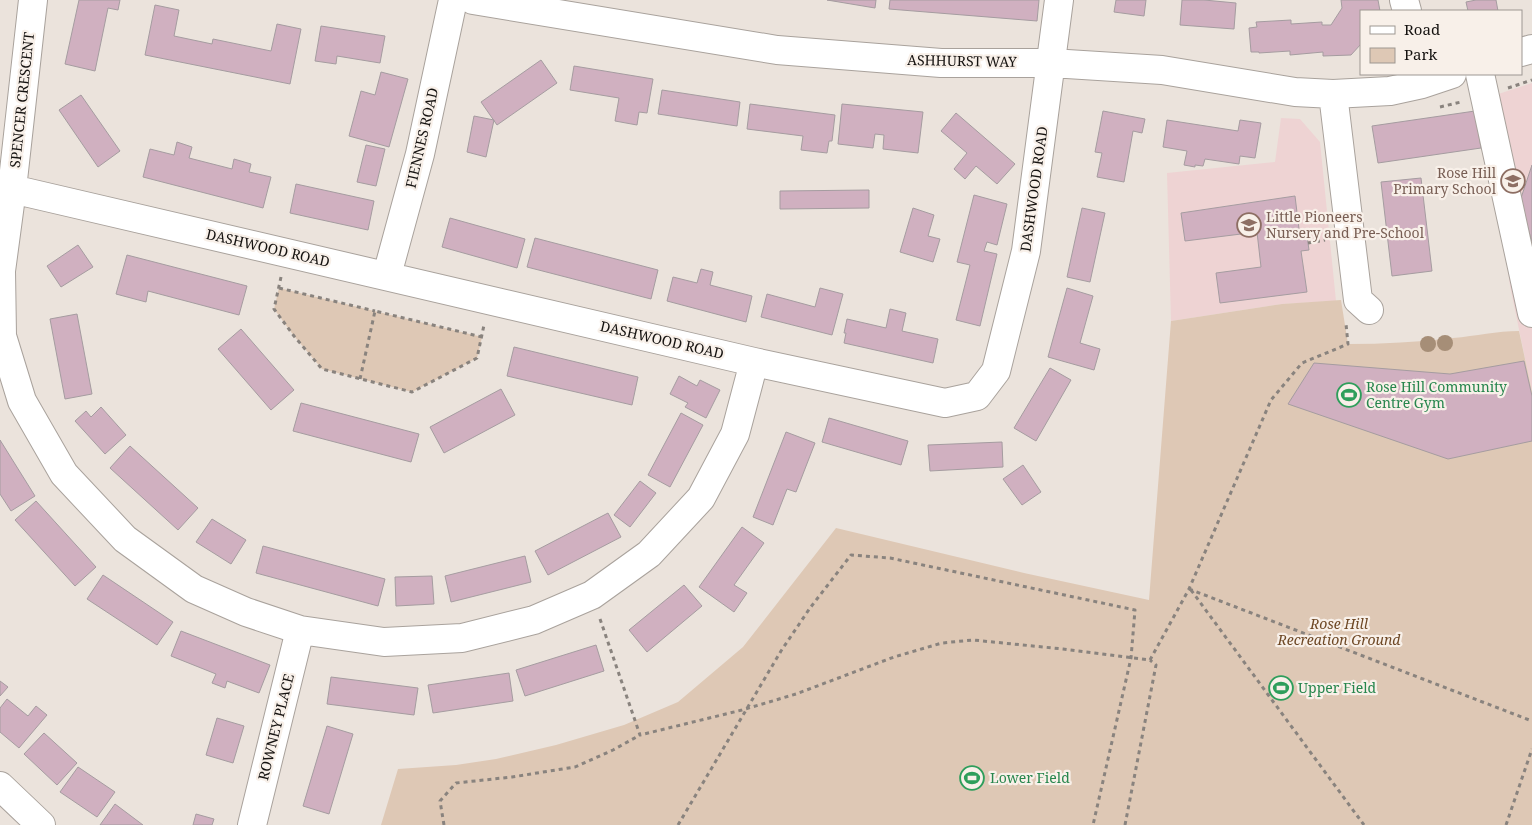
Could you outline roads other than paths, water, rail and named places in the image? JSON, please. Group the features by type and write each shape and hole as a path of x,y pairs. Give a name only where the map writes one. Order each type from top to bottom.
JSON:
{"street":[{"name":"SPENCER CRESCENT","path":"33,0 1,271 2,336 22,401 64,474 125,539 194,589 246,612 300,630 384,642 462,638 534,620 592,595 649,554 701,498 735,434 754,362"},
{"name":"FIENNES ROAD","path":"387,275 420,154 453,0"},
{"name":"ASHHURST WAY","path":"473,0 777,50 941,63 1051,63 1162,70 1295,92 1333,94 1390,91 1421,79 1446,75"},
{"name":"DASHWOOD ROAD","path":"12,189 754,362 945,403 978,396 996,371 1026,251 1059,0"},
{"path":"1480,75 1532,313"},
{"path":"1333,94 1358,300 1357,312"},
{"name":"ROWNEY PLACE","path":"252,825 300,630"},
{"path":"0,786 41,825"}],"place":[{"name":"Rose Hill Primary School","path":"1513,181"},
{"name":"Little Pioneers Nursery and Pre-School","path":"1249,225"},
{"name":"Rose Hill Community Centre Gym","path":"1349,395"},
{"name":"Upper Field","path":"1281,688"},
{"name":"Lower Field","path":"972,778"}],"park label":[{"name":"Rose Hill Recreation Ground","path":"1339,632"}]}
